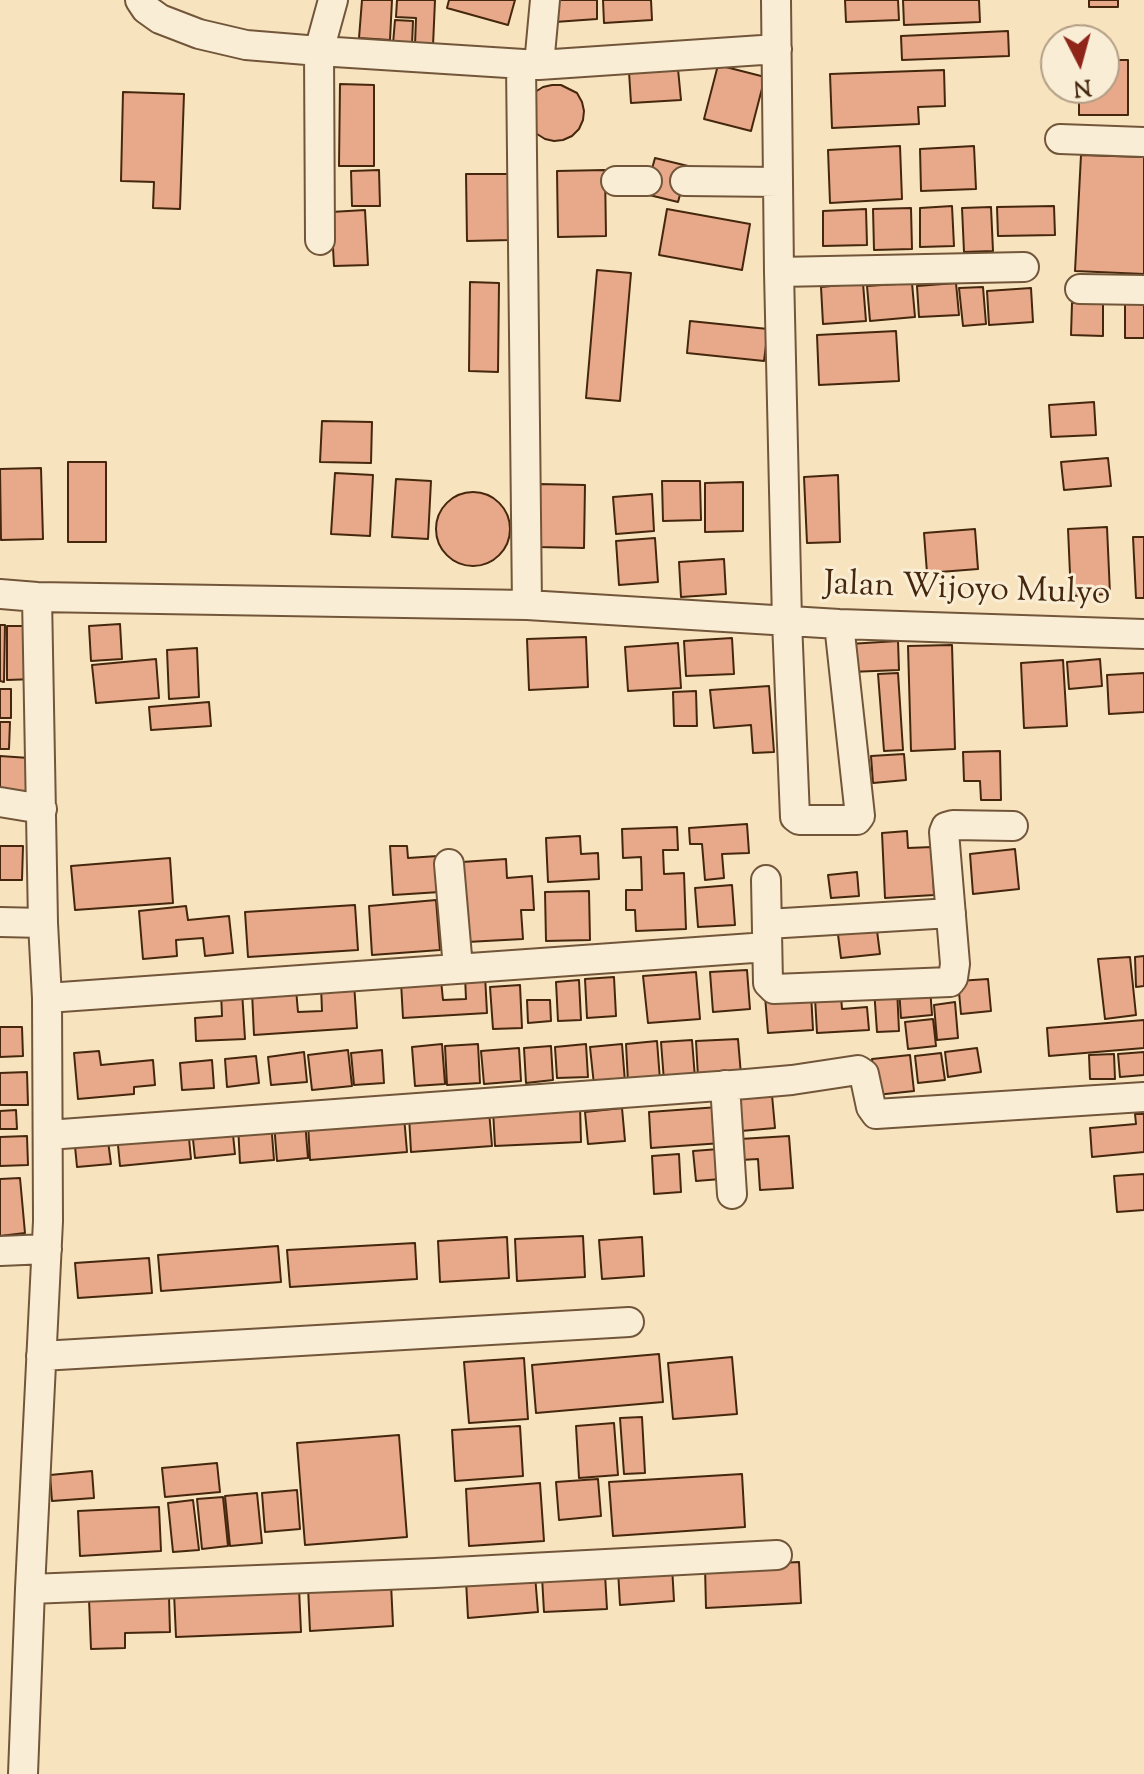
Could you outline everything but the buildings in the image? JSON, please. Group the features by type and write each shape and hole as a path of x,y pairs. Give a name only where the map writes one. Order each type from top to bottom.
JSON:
{"street":[{"path":"140,0 160,19 199,34 246,45 319,51 530,65 777,49"},
{"path":"320,240 319,51 333,0"},
{"path":"527,605 530,65 545,0"},
{"path":"776,0 787,621 795,817 804,820 857,820 860,816 839,624"},
{"path":"1060,139 1144,142"},
{"path":"616,181 647,181"},
{"path":"685,181 778,182"},
{"path":"779,272 1024,267"},
{"path":"1080,289 1144,290"},
{"name":"Jalan Wijoyo Mulyo","path":"0,594 527,605 839,624 1144,634"},
{"path":"23,1774 47,1249 47,998 37,597"},
{"path":"0,802 42,809"},
{"path":"766,880 768,983 774,989 950,982 955,964 946,827 1013,826"},
{"path":"449,864 458,968"},
{"path":"47,998 458,968 951,913"},
{"path":"0,922 43,923"},
{"path":"48,1135 792,1080 858,1070 864,1074 871,1107 876,1114 1144,1097"},
{"path":"725,1085 732,1194"},
{"path":"0,1251 47,1249"},
{"path":"41,1356 629,1322"},
{"path":"30,1589 435,1573 777,1555"}]}
